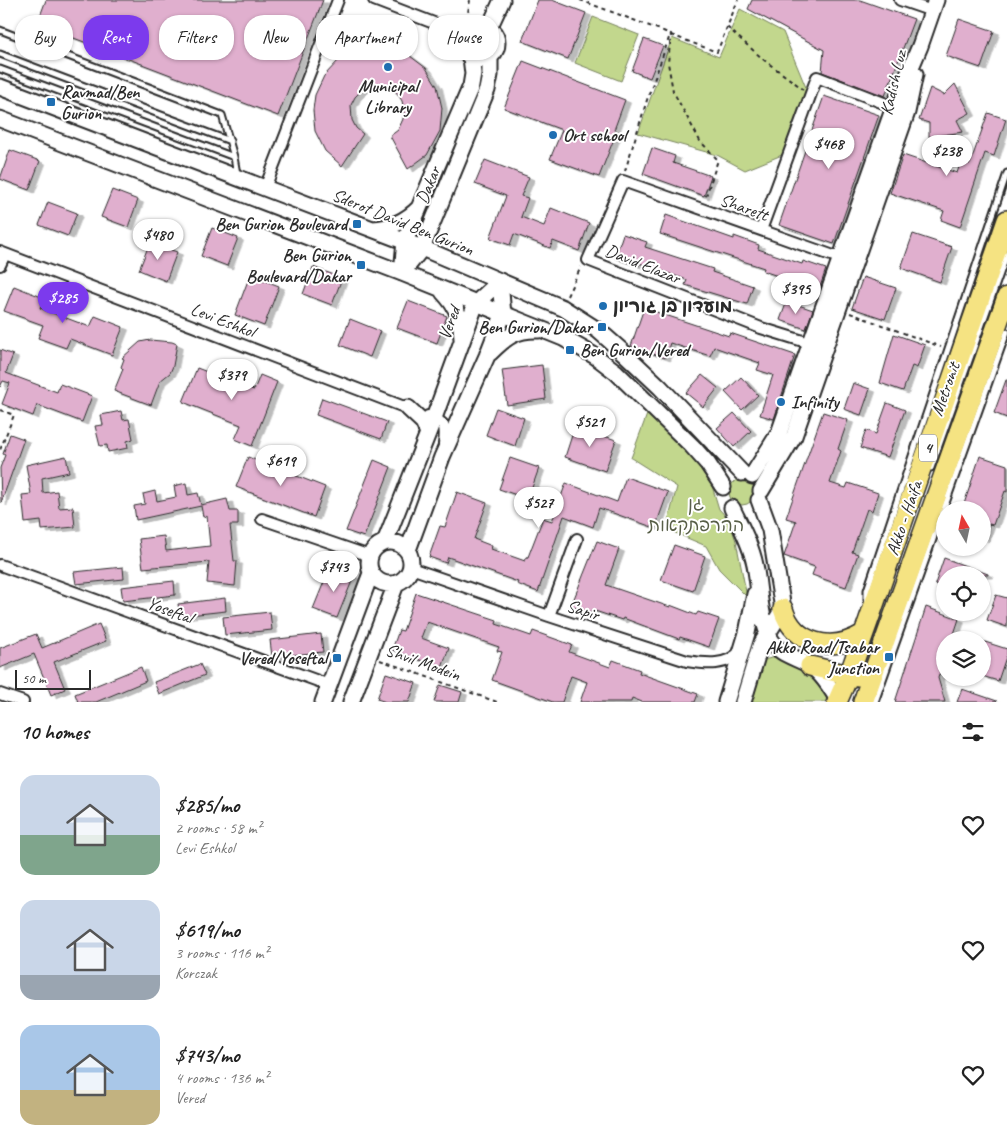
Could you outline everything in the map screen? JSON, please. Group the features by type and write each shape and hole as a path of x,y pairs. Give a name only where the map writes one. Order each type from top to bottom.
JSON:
{"highway":[{"name":"Akko - Haifa","path":"863,702 859,675 866,628 1007,220"},
{"name":"Akko - Haifa","path":"837,701 859,675 896,606 1007,297"},
{"path":"783,609 785,617 792,628 807,640 816,643 840,643 866,628"},
{"path":"810,666 859,675"}],"main road":[{"path":"495,15 502,0"},
{"name":"Kadish Luz","path":"747,474 780,433 817,346 900,110 934,6"},
{"name":"Dakar","path":"402,273 405,242 471,86 473,74 471,60"},
{"name":"Dakar","path":"402,273 422,248 433,222 487,90 490,60"},
{"name":"Sderot David Ben Gurion","path":"0,87 422,248 563,308 598,330 624,353 747,474"},
{"path":"0,120 402,273 544,330 595,356 616,372 692,446 708,464 724,487"},
{"path":"372,229 394,226 422,205"},
{"path":"433,222 435,238 448,259"},
{"name":"Kadish Luz","path":"760,496 794,436 817,346 838,308 848,261"},
{"path":"408,550 442,458 503,315 500,281"},
{"name":"Vered","path":"385,542 434,418 476,303 500,281"},
{"path":"440,289 455,305 458,312 462,343"},
{"path":"487,356 511,335 526,330 544,330"},
{"path":"408,408 423,422 428,433"},
{"path":"743,702 760,646 768,633 783,609 770,530 760,496 759,482 747,474 730,477 724,487 724,499 732,508 748,541 755,565 762,616 768,633 781,652 810,666 824,679 837,701"},
{"path":"732,508 744,511 756,505 760,496"},
{"path":"323,702 371,573 370,556 376,547 385,542 398,543 408,550 411,556 411,568 406,578 396,584 351,702"},
{"path":"371,573 382,582 396,584"},
{"path":"726,702 743,647 755,598 756,580"},
{"path":"753,665 764,655 781,652"}],"street":[{"path":"266,188 338,0"},
{"path":"374,0 428,18"},
{"path":"900,0 934,6"},
{"path":"761,230 817,77 900,110"},
{"name":"Sharett","path":"622,180 848,261"},
{"name":"David Elazar","path":"622,180 588,260 761,328 817,346"},
{"path":"0,265 2,253"},
{"name":"Levi Eshkol","path":"2,253 434,418"},
{"path":"434,418 443,424 445,430 442,458"},
{"path":"262,519 370,556"},
{"path":"549,616 577,539"},
{"name":"Yoseftal","path":"0,565 329,685"},
{"name":"Sapir","path":"411,568 687,661 701,663 725,661 738,654 743,647"},
{"path":"0,694 23,702"}],"lane":[{"path":"0,30 222,116 238,177"},
{"path":"0,54 230,141"},
{"path":"0,69 234,157"},
{"path":"866,628 867,590 1007,174"},
{"name":"Metronit","path":"930,470 1007,254"},
{"path":"874,702 1007,332"},
{"path":"896,505 902,525"},
{"path":"896,606 914,591"}],"path":[{"path":"468,15 470,0"},
{"path":"580,0 718,52 738,0"},
{"path":"728,27 764,60 810,94"},
{"path":"622,180 647,100 671,34"},
{"path":"671,34 668,63 672,91 700,141 718,160 702,209"},
{"path":"563,308 567,294 582,264 588,260"},
{"path":"838,308 948,350"},
{"path":"0,410 14,415 0,450"},
{"name":"Shvil Modein","path":"368,656 497,702"}],"green space":[{"path":"740,9 783,32 807,90 782,155 745,170 717,155 638,133 672,38 719,57"},
{"path":"593,17 639,35 621,81 575,63"},
{"name":"גן ההרפתקאות","path":"649,409 687,450 712,486 719,509 729,520 736,541 747,597 719,569 706,546 666,529 677,487 631,458"},
{"path":"742,479 751,483 755,492 751,501 742,505 733,501 729,492 733,483"},
{"path":"776,657 791,661 806,671 824,691 827,698 825,702 747,702 763,660"}],"building":[{"path":"46,0 323,0 306,44 306,15 244,15 244,60 300,60 278,116 131,60 149,60 149,15 83,15 83,42 73,38 73,15 40,15"},
{"path":"538,0 552,0 586,13 568,59 522,41"},
{"path":"752,0 860,0 914,19 885,96 822,72 824,50 748,9"},
{"path":"959,19 994,31 981,68 946,56"},
{"path":"644,39 663,46 650,78 632,71"},
{"path":"339,60 415,60 426,68 437,86 442,108 440,131 427,155 408,169 390,136 398,130 403,119 402,101 397,93 389,88 379,85 370,86 362,90 355,97 351,105 352,120 356,128 363,134 342,166 325,151 315,131 313,110 315,95 324,76"},
{"path":"523,61 625,100 614,130 617,131 599,177 550,159 562,130 504,108"},
{"path":"955,84 970,113 957,120 963,132 929,137 929,123 919,120 930,88 944,95"},
{"path":"824,96 879,115 834,244 779,225"},
{"path":"988,113 1006,119 994,156 985,153 960,227 941,220 944,211 890,193 903,155 957,173 961,161 970,164"},
{"path":"652,148 675,156 673,163 711,176 704,196 643,174"},
{"path":"10,150 40,161 29,190 0,179"},
{"path":"485,160 529,177 521,196 528,198 521,217 544,226 551,208 589,223 579,251 553,241 550,248 514,234 510,245 490,238 506,196 475,184"},
{"path":"112,190 138,200 128,227 101,217"},
{"path":"48,202 77,213 68,236 39,225"},
{"path":"666,215 734,239 734,236 759,245 758,249 802,264 803,261 826,269 818,293 795,285 796,282 763,271 764,268 660,234"},
{"path":"212,228 238,238 227,266 201,256"},
{"path":"623,234 647,242 645,247 713,269 712,272 753,286 747,304 685,285 687,280 639,263 639,266 615,258"},
{"path":"913,234 952,247 940,282 901,268"},
{"path":"150,242 177,252 166,281 139,270"},
{"path":"313,267 342,278 332,305 303,294"},
{"path":"250,275 279,286 264,326 235,315"},
{"path":"863,277 896,288 885,319 852,308"},
{"path":"14,286 44,298 40,308 90,327 95,316 123,327 112,355 70,339 66,348 38,338 43,325 4,311"},
{"path":"408,301 447,316 437,343 397,328"},
{"path":"787,301 813,310 806,329 780,320"},
{"path":"644,308 729,336 730,333 795,355 774,419 760,415 773,375 757,370 760,363 714,347 710,356 670,343 665,358 631,346"},
{"path":"350,319 380,331 370,357 340,345"},
{"path":"894,334 925,345 917,368 912,366 903,391 880,383"},
{"path":"150,340 177,344 173,366 170,373 160,381 151,405 114,391 123,369 121,367 124,359 122,358 140,342"},
{"path":"0,350 13,355 6,373 57,392 60,384 92,396 82,422 37,405 33,416 2,404 10,383 3,381 0,387"},
{"path":"542,365 546,399 507,405 502,370"},
{"path":"197,368 254,390 260,375 277,382 252,446 235,439 241,425 183,402"},
{"path":"702,375 718,388 703,407 686,393"},
{"path":"741,377 758,395 742,410 725,392"},
{"path":"1007,380 1007,418 994,413"},
{"path":"853,383 870,389 861,415 844,409"},
{"path":"322,398 387,422 381,439 316,415"},
{"path":"887,403 905,410 888,457 860,448 866,430 876,434"},
{"path":"496,408 524,418 515,446 486,435"},
{"path":"121,411 123,420 129,419 133,439 127,441 128,448 108,452 107,445 100,446 95,426 103,425 101,415"},
{"path":"823,412 848,420 838,449 841,451 830,483 846,488 848,483 878,493 872,511 867,509 852,552 858,554 846,587 812,575 815,567 784,556 796,521 786,518"},
{"path":"734,413 751,431 734,447 717,428"},
{"path":"575,426 616,440 605,471 565,457"},
{"path":"10,434 24,439 1,503 0,468"},
{"path":"66,456 69,472 42,478 43,493 57,491 59,508 73,507 75,527 42,530 41,521 25,523 22,495 31,494 26,465"},
{"path":"980,456 1007,465 1007,492 1005,491 993,525 991,524 991,501 965,501"},
{"path":"248,457 325,487 314,517 236,487"},
{"path":"510,458 539,468 528,499 499,489"},
{"path":"374,460 391,467 364,537 346,531"},
{"path":"626,477 668,492 655,528 599,508 593,527 564,516 538,592 517,584 518,582 448,557 446,563 429,557 440,526 445,527 457,492 487,503 474,539 492,546 491,549 525,561 543,518 552,521 566,483 617,502"},
{"path":"186,483 188,495 198,493 201,505 227,499 230,511 238,511 238,525 230,525 234,561 237,561 235,586 207,583 209,562 143,568 139,539 164,536 166,551 210,546 207,516 203,517 201,506 136,520 134,506 145,504 143,494 155,491 157,501 176,497 174,486"},
{"path":"597,541 619,549 606,585 696,615 698,612 719,619 709,647 680,637 679,639 623,618 622,620 592,610 591,613 571,606"},
{"path":"674,545 705,556 693,591 661,580"},
{"path":"944,558 966,566 941,566"},
{"path":"123,567 124,579 76,584 74,572"},
{"path":"330,567 354,576 337,618 313,609"},
{"path":"174,581 175,595 123,601 121,587"},
{"path":"416,593 497,620 496,624 531,636 533,631 572,645 569,652 610,667 613,660 640,670 639,673 698,694 695,702 642,702 632,698 631,702 580,702 587,682 571,676 562,702 553,702 492,680 502,652 497,651 499,647 427,622 421,638 449,648 442,668 392,650 399,630 403,631"},
{"path":"996,595 1007,598 1007,627 990,621 991,609"},
{"path":"225,598 226,611 180,616 178,604"},
{"path":"926,607 936,611 936,621 958,621 955,631 936,631 936,686 940,686 945,702 895,702"},
{"path":"270,612 272,630 225,635 223,617"},
{"path":"99,624 106,641 54,662 65,689 51,695 34,654 0,668 0,648 36,634 42,648"},
{"path":"321,634 323,652 272,657 270,640"},
{"path":"991,644 1007,649 998,681 991,679"},
{"path":"200,664 205,675 159,694 154,682"},
{"path":"141,667 146,681 96,702 78,702 75,694"},
{"path":"386,673 416,683 409,702 386,702 377,699"},
{"path":"440,685 462,692 459,702 434,702"},
{"path":"962,689 997,701 957,702"}],"place":[{"name":"Municipal Library","path":"388,67"},
{"name":"Ravmad/Ben Gurion","path":"51,102"},
{"name":"Ort school","path":"553,135"},
{"name":"Ben Gurion Boulevard","path":"357,224"},
{"name":"Ben Gurion Boulevard/Dakar","path":"361,265"},
{"name":"מועדון בן גוריון","path":"603,306"},
{"name":"Ben Gurion/Dakar","path":"602,327"},
{"name":"Ben Gurion/Vered","path":"570,350"},
{"name":"Infinity","path":"781,402"},
{"name":"Akko Road/Tsabar Junction","path":"889,657"},
{"name":"Vered/Yoseftal","path":"337,658"}]}
